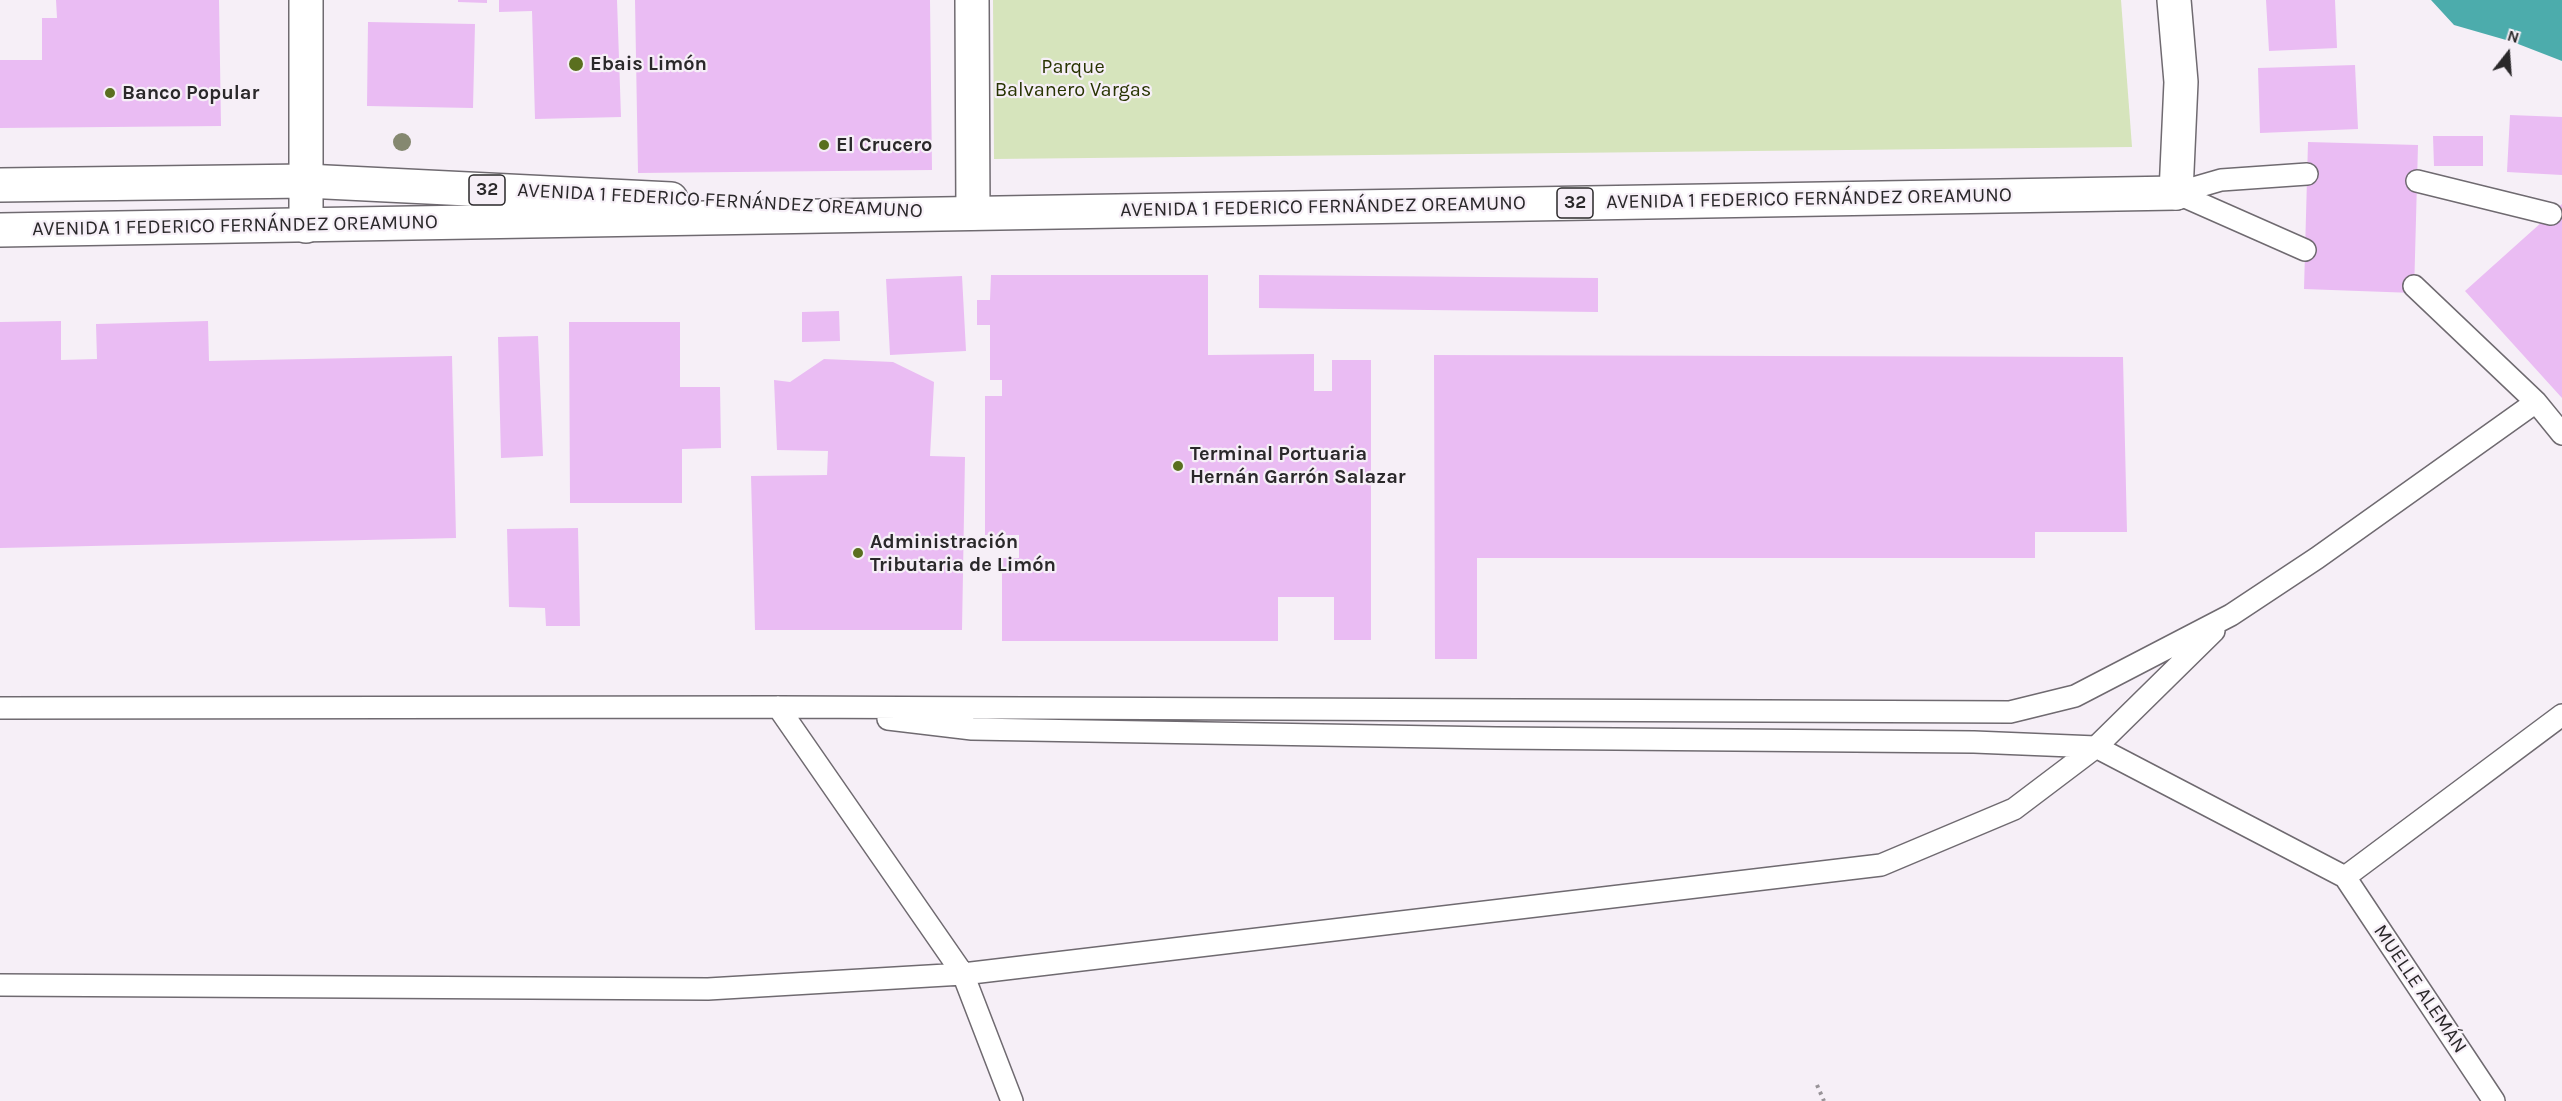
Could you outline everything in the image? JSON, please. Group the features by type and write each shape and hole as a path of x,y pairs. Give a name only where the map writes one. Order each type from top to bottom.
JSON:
{"main road":[{"path":"306,0 306,226"},
{"path":"972,0 973,213"},
{"path":"2174,0 2181,82 2176,193"},
{"name":"AVENIDA 1 FEDERICO FERNÁNDEZ OREAMUNO","path":"0,185 306,182 973,213"},
{"name":"AVENIDA 1 FEDERICO FERNÁNDEZ OREAMUNO","path":"0,230 2176,193"}],"lane":[{"path":"2176,193 2220,180 2307,174"},
{"path":"2417,181 2551,214"},
{"path":"2176,193 2304,250"},
{"path":"2414,286 2536,402 2562,434"},
{"path":"0,708 778,707 2010,712 2075,696 2231,615 2317,558 2536,402"},
{"path":"0,985 708,989 963,974 1881,865 2014,809 2096,747 2231,615"},
{"path":"778,707 972,729 1496,738 1974,742 2096,747 2345,877 2562,715"},
{"path":"778,707 963,974 1012,1101"},
{"name":"MUELLE ALEMÁN","path":"2345,877 2494,1101"}],"path":[{"path":"1817,1084 1824,1101"}],"green space":[{"name":"Parque Balvanero Vargas","path":"993,0 2121,0 2132,147 994,159"}],"water":[{"path":"2431,0 2562,0 2562,61 2513,42 2454,25"}],"building":[{"name":"Banco Popular","path":"56,0 219,0 221,126 0,128 0,60 42,60 42,18 57,18"},
{"path":"458,0 487,0 487,3 458,2"},
{"name":"Ebais Limón","path":"499,0 617,0 621,117 535,119 532,11 499,12"},
{"path":"635,0 930,0 932,170 638,173"},
{"path":"2266,0 2335,0 2337,48 2269,51"},
{"path":"368,22 475,24 473,108 367,106"},
{"path":"2355,65 2358,129 2260,133 2258,68"},
{"path":"2510,115 2562,117 2562,175 2507,172"},
{"path":"2433,136 2483,136 2483,166 2434,166"},
{"path":"2308,142 2418,145 2414,293 2304,289"},
{"path":"2562,204 2562,398 2465,291"},
{"name":"Terminal Portuaria Hernán Garrón Salazar","path":"991,275 1208,275 1208,355 1314,354 1314,391 1332,391 1332,360 1371,360 1371,640 1334,640 1334,597 1278,597 1278,641 1002,641 1002,558 1019,558 1019,535 985,535 985,396 1002,396 1002,380 990,380 990,325 977,325 977,300 990,300"},
{"path":"1259,275 1598,278 1598,312 1259,308"},
{"path":"962,276 966,351 890,355 886,279"},
{"path":"839,311 840,341 802,342 802,312"},
{"path":"61,321 61,360 97,359 96,324 208,321 209,361 452,356 456,538 0,548 0,322"},
{"path":"569,322 680,322 680,387 720,387 721,448 682,449 682,503 570,503"},
{"path":"538,336 543,456 501,458 498,337"},
{"path":"1434,355 2123,357 2127,532 2035,532 2035,558 1477,558 1477,659 1435,659"},
{"name":"Administración Tributaria de Limón","path":"824,359 893,362 934,382 930,456 965,457 962,630 755,630 751,476 827,475 828,451 777,450 774,380 790,382"},
{"path":"578,528 580,626 546,626 545,608 509,607 507,529"}],"place":[{"name":"Ebais Limón","path":"576,64"},
{"name":"Banco Popular","path":"110,93"},
{"name":"El Crucero","path":"824,145"},
{"name":"Terminal Portuaria Hernán Garrón Salazar","path":"1178,466"},
{"name":"Administración Tributaria de Limón","path":"858,553"}]}
